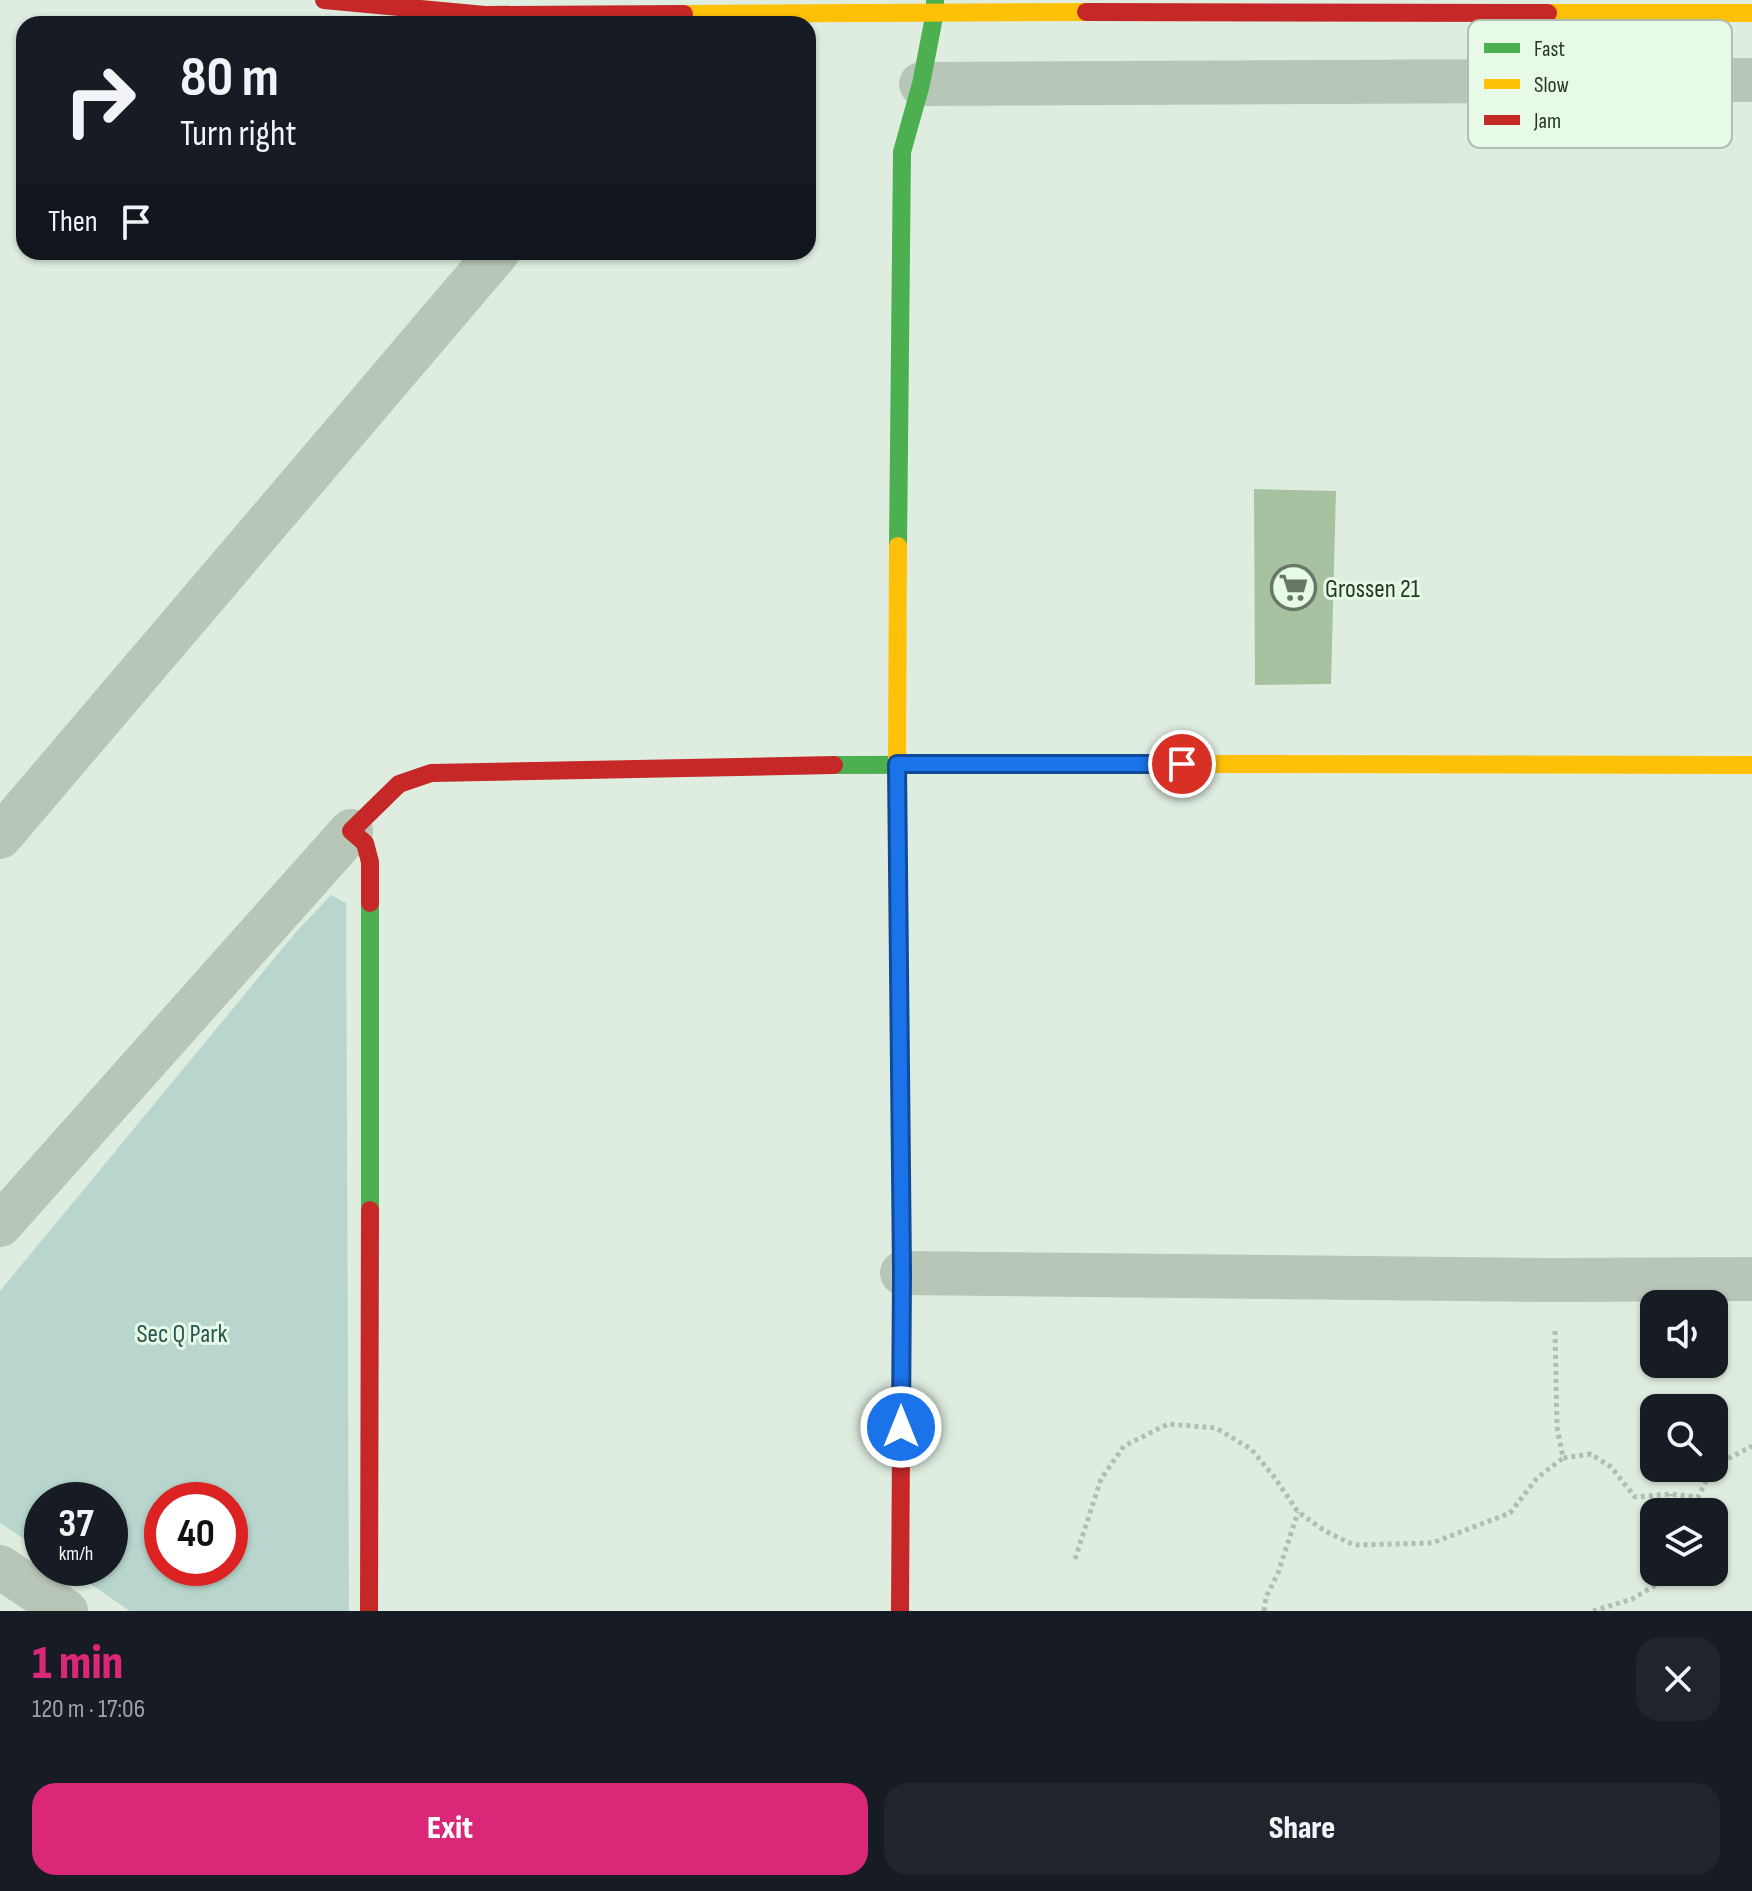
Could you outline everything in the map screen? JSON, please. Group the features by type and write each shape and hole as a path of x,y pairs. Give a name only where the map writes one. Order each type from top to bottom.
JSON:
{"street":[{"path":"324,0 485,15 538,16"},
{"path":"900,1611 899,248 902,152 921,84 935,6"},
{"path":"751,16 935,6 1752,13"},
{"path":"1732,80 1752,80"},
{"path":"921,84 1468,81"},
{"path":"0,837 491,260"},
{"path":"0,1225 351,831 399,784 431,773 897,764 1752,765"},
{"path":"351,831 365,843 370,862 369,1611"},
{"path":"902,1273 1752,1279"},
{"path":"0,1567 66,1611"}],"path":[{"path":"1554,1280 1557,1427 1563,1458"},
{"path":"1075,1559 1101,1479 1124,1446 1168,1424 1216,1428 1251,1449 1298,1512 1325,1531 1354,1545 1432,1543 1510,1513 1537,1478 1563,1458 1591,1454 1611,1467 1635,1497 1670,1494 1698,1497 1706,1482"},
{"path":"1728,1459 1752,1446"},
{"path":"1264,1611 1266,1597 1278,1573 1298,1512"},
{"path":"1593,1611 1632,1599 1654,1586"}],"green space":[{"name":"Sec Q Park","path":"331,895 346,903 349,1611 130,1611 93,1586 128,1586 128,1482 24,1482 24,1539 0,1523 0,1291 297,931"}],"building":[{"name":"Grossen 21","path":"1254,489 1336,491 1331,684 1255,685"}],"traffic: fast":[{"path":"898,546 902,152 921,84 935,0"},
{"path":"834,765 1207,764"},
{"path":"370,903 370,1210"}],"traffic: slow":[{"path":"684,14 1086,12"},
{"path":"1548,13 1752,13"},
{"path":"898,546 900,1068"},
{"path":"1207,764 1752,765"}],"traffic: jam":[{"path":"324,0 485,15 684,14"},
{"path":"1086,12 1548,13"},
{"path":"370,903 370,862 365,843 351,831 399,784 431,773 834,765"},
{"path":"900,1068 900,1611"},
{"path":"369,1611 370,1210"}],"place":[{"name":"Grossen 21","path":"1294,588"}],"route":[{"path":"901,1427 897,764 1182,764"}]}
